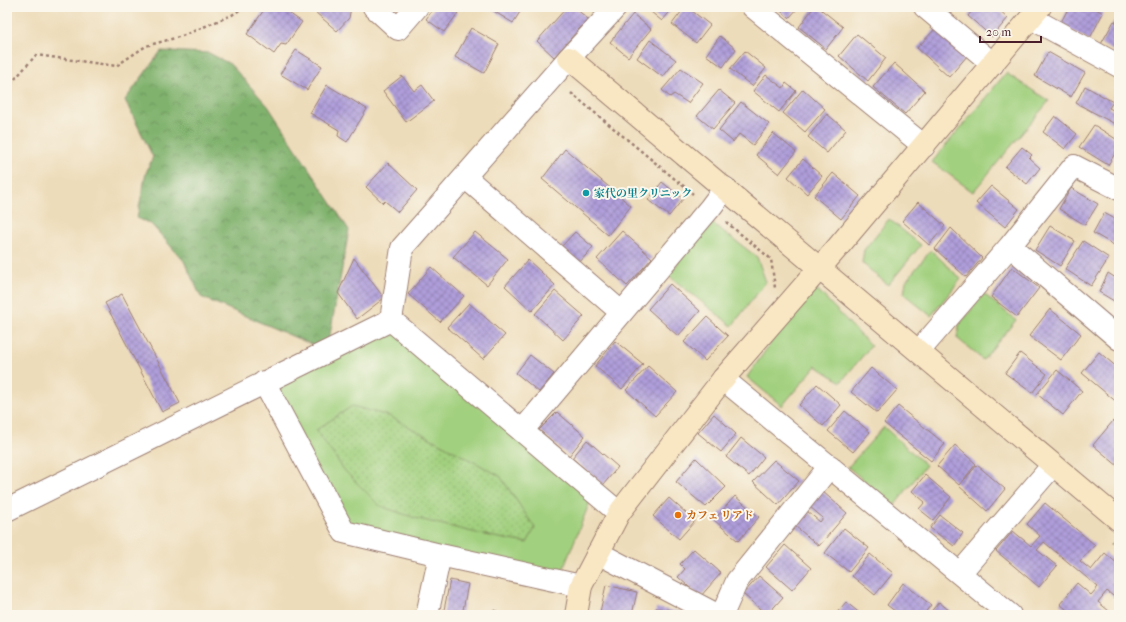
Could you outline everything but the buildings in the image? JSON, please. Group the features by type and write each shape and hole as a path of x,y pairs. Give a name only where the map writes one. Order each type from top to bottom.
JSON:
{"street":[{"path":"374,7 398,29 417,7"},
{"path":"391,320 402,248 569,58 616,7"},
{"path":"753,7 924,146"},
{"path":"925,7 993,64"},
{"path":"576,615 581,586 619,513 724,379 924,146 1035,13 1119,66"},
{"path":"569,58 1119,520"},
{"path":"919,351 1010,246 1074,166 1119,189"},
{"path":"465,177 621,312"},
{"path":"522,431 710,208 725,188"},
{"path":"1010,246 1119,339"},
{"path":"7,510 391,320"},
{"path":"391,320 619,513"},
{"path":"724,379 1010,615"},
{"path":"264,382 344,532 581,586"},
{"path":"960,573 1053,465"},
{"path":"722,615 737,581 830,466"},
{"path":"598,553 717,615"},
{"path":"427,615 440,555"}],"path":[{"path":"7,88 36,55 116,66 146,46 182,36 232,15 244,7"},
{"path":"571,93 771,259 775,288"}],"green space":[{"path":"161,51 209,53 230,64 268,106 349,230 327,351 201,297 184,261 151,224 137,218 146,173 153,157 125,100"},
{"path":"1006,73 1049,101 973,192 932,162"},
{"path":"707,219 757,257 766,282 732,326 669,276"},
{"path":"889,219 921,245 888,285 862,263 864,250"},
{"path":"931,250 961,279 931,316 904,294 906,281"},
{"path":"812,284 871,346 841,382 816,366 782,406 747,377"},
{"path":"984,294 1016,320 983,360 957,338 959,325"},
{"path":"385,322 591,499 559,580 344,532 264,382"},
{"path":"352,406 389,416 500,476 535,528 527,543 489,536 415,518 380,506 345,471 316,430"},
{"path":"884,427 926,465 894,506 848,467"}],"place":[{"name":"家代の里クリニック","path":"586,193"},
{"name":"カフェ リアド","path":"678,515"}]}
